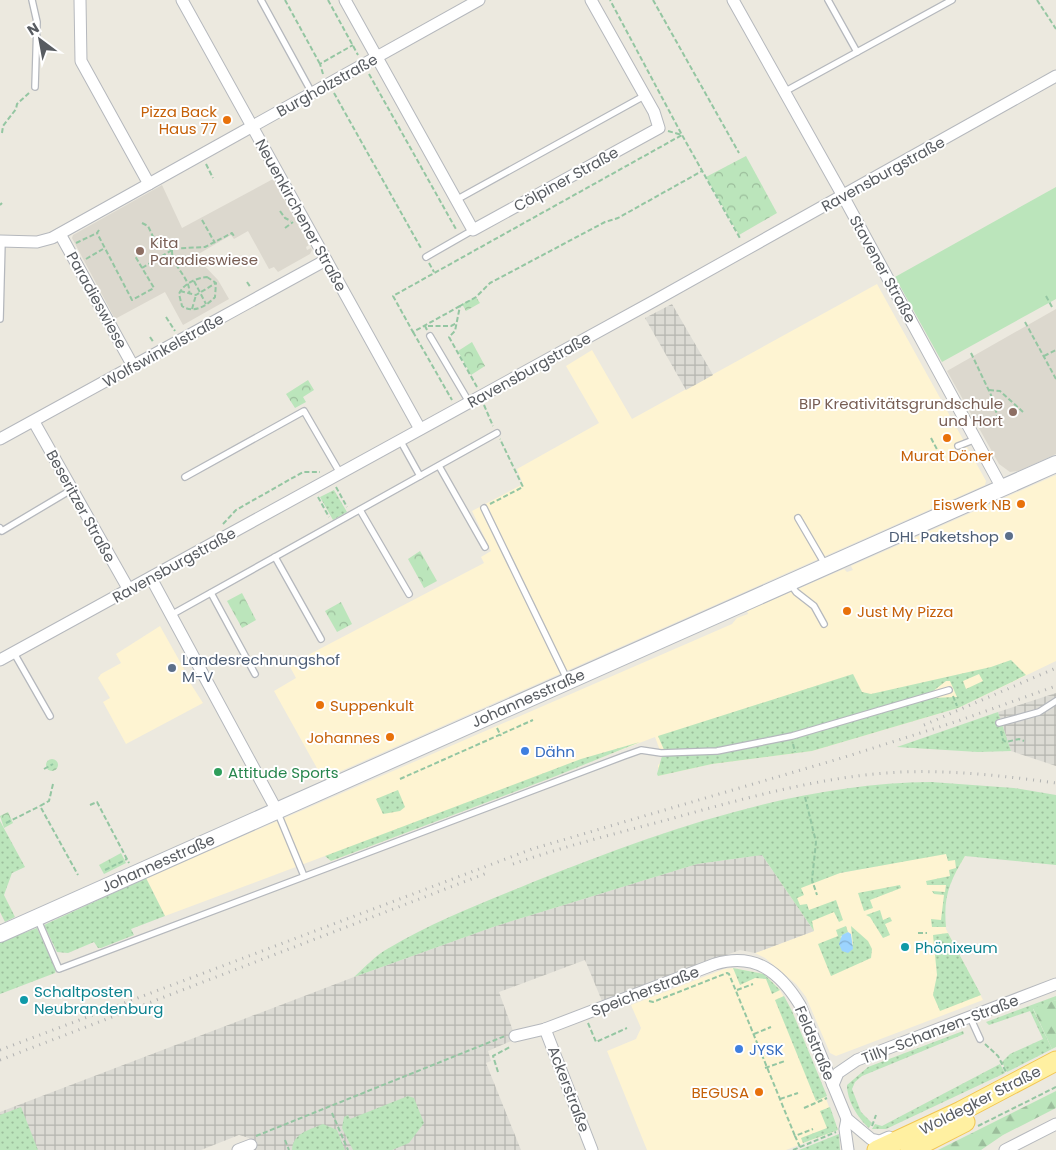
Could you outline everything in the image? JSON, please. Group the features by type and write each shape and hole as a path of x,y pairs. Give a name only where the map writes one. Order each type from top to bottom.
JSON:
{"main road":[{"name":"Johannesstraße","path":"0,934 1056,464"},
{"name":"Woldegker Straße","path":"877,1150 961,1110 1056,1061"},
{"name":"Woldegker Straße","path":"910,1150 1056,1076"}],"street":[{"path":"80,0 81,61 149,184"},
{"name":"Neuenkirchener Straße","path":"182,0 420,429"},
{"path":"345,0 473,230"},
{"name":"Burgholzstraße","path":"1,241 44,241 60,234 479,0"},
{"path":"592,0 654,112 658,128"},
{"name":"Stavener Straße","path":"733,0 843,196 1002,488"},
{"name":"Ravensburgstraße","path":"0,660 469,402 478,392 843,196 1056,76"},
{"name":"Cölpiner Straße","path":"473,230 658,128"},
{"name":"Paradieswiese","path":"60,234 133,366"},
{"name":"Wolfswinkelstraße","path":"0,439 326,260"},
{"name":"Beseritzer Straße","path":"34,422 129,590"},
{"path":"151,578 276,810"},
{"name":"Speicherstraße","path":"512,1039 545,1029 730,960 747,962 775,973"},
{"name":"Feldstraße","path":"775,973 784,980 800,1005 835,1090 846,1124"},
{"name":"Tilly-Schanzen-Straße","path":"835,1090 838,1073 858,1060 1056,984"},
{"name":"Ackerstraße","path":"545,1029 592,1150"},
{"path":"846,1124 866,1136 880,1140 932,1119 961,1110"},
{"path":"846,1124 848,1150"},
{"path":"1005,1150 1056,1124"},
{"path":"238,1150 251,1141"}],"lane":[{"path":"32,0 37,22 35,87"},
{"path":"261,0 312,93"},
{"path":"828,0 857,52"},
{"path":"784,92 952,0"},
{"path":"456,200 644,96"},
{"path":"426,257 473,230"},
{"path":"0,319 2,310 1,241"},
{"path":"430,336 469,402"},
{"path":"185,477 304,411 335,476"},
{"path":"171,615 497,434"},
{"path":"958,446 976,438"},
{"path":"400,440 420,476"},
{"path":"439,466 485,547"},
{"path":"0,528 2,531 71,490"},
{"path":"484,508 568,680"},
{"path":"360,510 409,594"},
{"path":"798,518 826,566"},
{"path":"275,557 321,640"},
{"path":"789,582 793,590 814,606 824,624"},
{"path":"211,592 256,674"},
{"path":"14,652 50,716"},
{"path":"37,918 59,969 641,750 661,753 717,751 792,736 949,690"},
{"path":"999,723 1039,712 1056,701"},
{"path":"276,810 304,876"},
{"path":"970,1017 980,1039"}],"path":[{"path":"285,0 320,64 328,84 434,272"},
{"path":"328,0 460,238"},
{"path":"610,0 682,135 743,242"},
{"path":"653,0 739,153"},
{"path":"1037,0 1056,29"},
{"path":"320,64 353,45"},
{"path":"2,133 17,104 35,87"},
{"path":"658,128 682,135"},
{"path":"452,400 393,296 682,135"},
{"path":"203,160 213,178"},
{"path":"413,332 476,297 490,283 604,222 618,218 702,171"},
{"path":"280,211 285,218 293,222"},
{"path":"202,220 215,242"},
{"path":"285,228 298,220"},
{"path":"142,223 148,226 160,247 172,250 205,247 232,233 234,236"},
{"path":"72,244 100,230"},
{"path":"97,233 132,300 154,288 135,256"},
{"path":"82,261 104,248"},
{"path":"142,268 172,250"},
{"path":"172,250 172,260 187,284 189,294"},
{"path":"206,277 216,283 215,297 206,304 192,310 185,308 180,303 180,290 187,284 206,277"},
{"path":"194,281 206,304"},
{"path":"247,282 251,290"},
{"path":"192,310 196,295 216,283"},
{"path":"180,290 196,295"},
{"path":"1046,296 1052,307"},
{"path":"460,306 455,331 449,337 478,392 523,487 484,508"},
{"path":"166,316 175,332 168,335"},
{"path":"1025,322 1056,379"},
{"path":"425,326 450,326 457,323"},
{"path":"425,326 430,336"},
{"path":"150,337 154,343"},
{"path":"148,346 161,339"},
{"path":"1044,356 1056,350"},
{"path":"971,352 989,390 999,421"},
{"path":"989,390 1000,391 1023,412"},
{"path":"931,438 940,454"},
{"path":"335,476 351,514"},
{"path":"313,488 334,524"},
{"path":"400,779 533,720"},
{"path":"999,723 1003,740 1010,743 1019,739 1024,741"},
{"path":"44,769 53,764"},
{"path":"6,824 49,801 53,784"},
{"path":"805,797 816,842 812,880 817,895"},
{"path":"90,806 97,802 134,874"},
{"path":"40,806 78,875"},
{"path":"106,870 127,859"},
{"path":"918,933 927,933"},
{"path":"639,993 653,1002 727,973 800,1147"},
{"path":"736,991 753,984"},
{"path":"584,1014 596,1042 627,1028"},
{"path":"754,1034 771,1027"},
{"path":"498,1072 492,1056 512,1039"},
{"path":"251,1141 512,1039"},
{"path":"980,1039 998,1056 1005,1071"},
{"path":"766,1068 785,1060"},
{"path":"971,1130 1056,1087"},
{"path":"804,1108 835,1090"},
{"path":"780,1100 798,1093"},
{"path":"332,1113 348,1150"},
{"path":"870,1130 876,1115"},
{"path":"793,1150 846,1124"},
{"path":"795,1136 813,1129"},
{"path":"285,1140 289,1150"}],"shaded area":[{"name":"Kita Paradieswiese","path":"273,179 309,245 306,247 307,250 311,248 312,250 310,254 278,272 274,267 269,269 248,231 234,239 231,235 195,256 218,280 229,299 183,325 165,292 115,319 72,238 73,235 162,185 182,228"},
{"path":"877,284 986,481 985,485 323,779 274,691 296,678 289,665 484,563 481,557 491,551 472,511 523,484 517,469 599,423 566,366 592,350 632,419"},
{"path":"672,304 713,375 686,390 645,318"},
{"name":"BIP Kreativitätsgrundschule und Hort","path":"1056,309 1056,454 1019,471 1010,472 999,464 947,371"},
{"path":"1056,475 1056,661 958,708 812,751 712,764 658,776 658,765 662,762 662,756 655,737 331,861 325,856 165,916 146,878 732,624 737,618 748,614 747,611 844,569 847,572 853,570 851,566"},
{"path":"160,626 188,676 187,678 203,703 126,744 103,702 110,698 98,678 101,674 121,663 116,654"},
{"path":"1056,693 1056,766 1011,751 998,712"},
{"path":"946,853 965,856 950,882 943,905 946,929 983,1000 836,1056 830,1053 806,997 796,984 765,958 755,953 814,931 782,884"},
{"path":"762,855 814,931 755,953 740,950 602,1001 585,960 499,992 516,1039 488,1051 491,1061 486,1063 521,1150 254,1150 249,1138 239,1135 201,1150 0,1150 0,1112 354,977 496,926 697,864"},
{"path":"733,968 764,974 780,990 792,1011 838,1130 786,1150 647,1150 607,1051 636,1039 641,1028 631,1005 724,969"}],"green space":[{"path":"746,156 777,213 739,235 706,177"},
{"path":"1056,187 1056,299 942,362 895,277"},
{"path":"476,297 480,303 466,311 462,304"},
{"path":"472,342 485,366 471,375 458,351"},
{"path":"308,380 314,390 303,397 306,402 295,408 286,394"},
{"path":"334,490 347,512 333,520 320,497"},
{"path":"420,551 437,581 424,588 408,559"},
{"path":"242,593 256,620 242,628 227,601"},
{"path":"341,602 352,624 337,632 325,611"},
{"path":"1011,660 1026,675 958,708 812,751 712,764 658,776 657,774 662,756 717,753 856,720 931,698 957,697 950,681 946,681 932,692 788,735 716,748 665,752 658,736 853,674 862,692 871,694 991,667","holes":["979,674 983,681 966,689 963,681"]},
{"path":"998,712 1011,751 978,752 897,747"},
{"path":"640,742 556,776 331,861 325,856 581,759"},
{"path":"50,759 54,759 58,765 54,771 50,771 46,767 46,763"},
{"path":"931,782 1014,788 1056,795 1056,865 965,856 955,873 949,889 945,916 946,927 932,927 931,919 941,920 944,895 934,894 932,891 945,892 946,885 927,885 926,881 950,876 949,870 956,868 955,860 948,861 946,854 840,873 801,888 804,895 797,898 800,905 807,904 809,910 836,900 843,920 839,922 834,912 812,921 814,931 762,855 697,864 496,926 354,977 384,951 406,938 497,897 629,845 728,814 778,801 829,791"},
{"path":"398,790 405,807 400,811 383,814 376,799"},
{"path":"8,812 13,823 4,828 0,816"},
{"path":"0,821 25,867 12,873 4,895 15,917 5,922 0,912"},
{"path":"121,853 126,863 104,874 99,865"},
{"path":"146,878 165,916 131,929 134,935 101,948 98,948 94,942 68,953 57,952 44,925"},
{"path":"900,885 901,888 870,900 873,908 864,911 858,893"},
{"path":"880,910 883,920 890,917 892,921 885,924 890,935 883,938 870,917 866,915"},
{"path":"846,926 848,932 840,937 853,945 851,926 868,941 872,949 871,958 831,976 818,944 838,936 836,930"},
{"path":"37,928 56,970 55,973 0,994 0,942"},
{"path":"948,933 981,995 940,1011 933,995 937,975 933,935"},
{"path":"733,968 764,974 780,990 772,994 766,979 755,978 740,985"},
{"path":"784,996 827,1096 816,1101 775,1000"},
{"path":"1056,996 1056,1000 1033,1009 1052,1049 1007,1072 1002,1062 1010,1054 1043,1039 1030,1011 989,1025 986,1022"},
{"path":"1056,1000 1056,1047 1052,1049 1033,1008"},
{"path":"963,1031 964,1034 862,1076 855,1082 852,1089 861,1112 872,1123 869,1128 865,1124 851,1103 847,1085 868,1067"},
{"path":"1000,1064 1005,1073 886,1129 872,1129 875,1124 882,1126"},
{"path":"1056,1091 1056,1108 1003,1135 981,1150 938,1150"},
{"path":"408,1096 414,1098 424,1123 409,1143 392,1150 353,1150 342,1128 344,1117 348,1115 350,1119"},
{"path":"21,1107 38,1150 0,1150 0,1115"},
{"path":"830,1107 838,1130 803,1143 801,1138 827,1128 820,1111"},
{"path":"323,1124 337,1130 345,1150 292,1150 295,1140 299,1136 307,1130"},
{"path":"839,1134 840,1150 799,1150"}],"water":[{"path":"848,932 851,934 853,949 848,953 842,951 839,944 842,935"}],"railway":[{"path":"924,725 1056,668"},
{"path":"0,1050 532,849 845,757 958,721 1056,686"},
{"path":"513,864 727,803 784,789 842,778 901,772 940,772 1056,783"},
{"path":"0,1060 487,873"}],"place":[{"name":"Pizza Back Haus 77","path":"227,120"},
{"name":"Kita Paradieswiese","path":"140,251"},
{"name":"BIP Kreativitätsgrundschule und Hort","path":"1013,412"},
{"name":"Murat Döner","path":"947,438"},
{"name":"Eiswerk NB","path":"1021,504"},
{"name":"DHL Paketshop","path":"1009,536"},
{"name":"Just My Pizza","path":"847,611"},
{"name":"Landesrechnungshof M-V","path":"172,668"},
{"name":"Suppenkult","path":"320,705"},
{"name":"Johannes","path":"390,737"},
{"name":"Dähn","path":"525,751"},
{"name":"Attitude Sports","path":"218,772"},
{"name":"Phönixeum","path":"905,947"},
{"name":"Schaltposten Neubrandenburg","path":"24,1000"},
{"name":"JYSK","path":"739,1049"},
{"name":"BEGUSA","path":"759,1092"}]}
